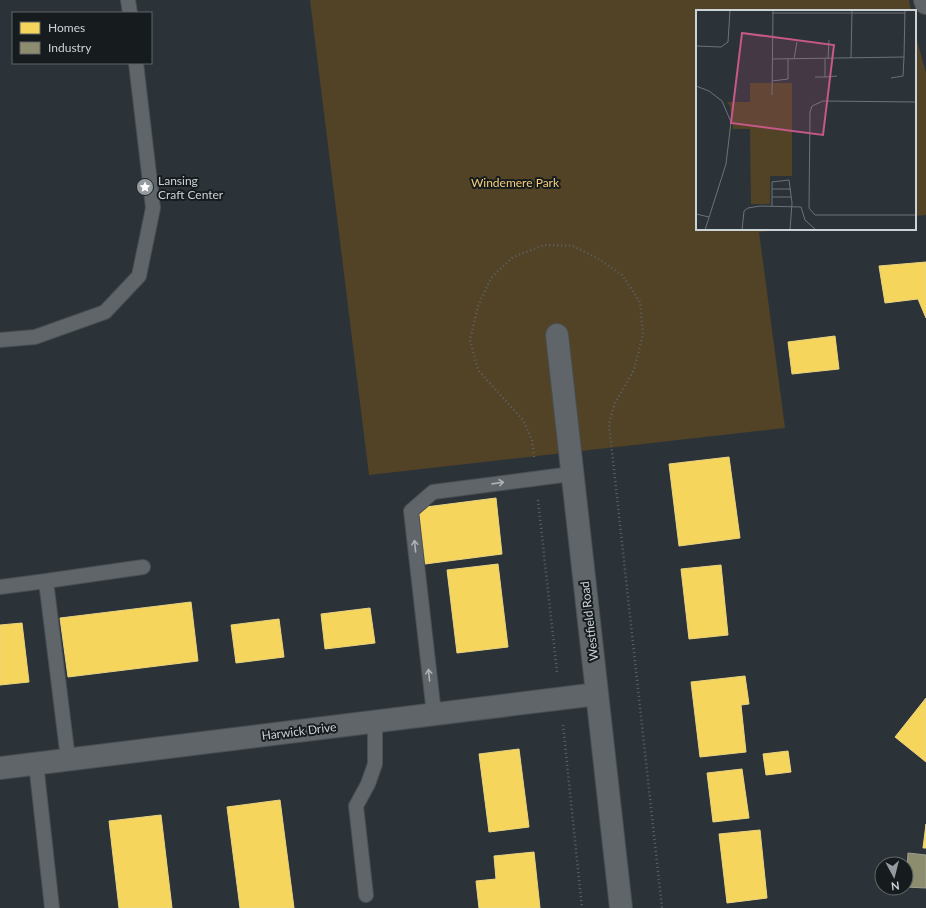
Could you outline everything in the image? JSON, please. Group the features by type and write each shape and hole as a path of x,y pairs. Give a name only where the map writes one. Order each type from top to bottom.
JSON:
{"street":[{"name":"Westfield Road","path":"557,335 621,908"},
{"name":"Harwick Drive","path":"0,768 597,694"}],"lane":[{"path":"128,0 130,12"},
{"path":"0,340 35,336 105,312 139,276 153,208 136,64"},
{"path":"434,714 411,511 433,492 572,474"},
{"path":"0,587 143,567"},
{"path":"46,581 68,760"},
{"path":"366,895 356,806 368,784 375,764 375,721"},
{"path":"36,764 52,908"}],"green space":[{"name":"Windemere Park","path":"310,0 909,0 911,10 696,10 696,230 778,230 759,232 785,428 369,475"},
{"path":"916,37 926,73 926,215 916,216"}],"building: Homes":[{"path":"926,262 926,318 918,299 885,303 879,266"},
{"path":"835,336 839,369 792,374 788,342"},
{"path":"729,457 740,538 679,546 669,464"},
{"path":"496,498 502,554 425,564 418,508"},
{"path":"498,564 508,647 457,653 447,570"},
{"path":"721,565 728,635 689,639 681,569"},
{"path":"191,602 198,661 68,677 60,618"},
{"path":"370,608 375,643 325,649 321,614"},
{"path":"279,619 284,657 236,663 231,625"},
{"path":"22,623 29,682 0,685 0,625"},
{"path":"745,676 749,704 741,705 746,752 700,757 691,682"},
{"path":"926,698 926,762 895,737"},
{"path":"519,749 529,827 489,832 479,754"},
{"path":"788,751 791,772 766,775 763,754"},
{"path":"742,769 749,818 713,822 707,773"},
{"path":"280,800 294,908 240,908 227,807"},
{"path":"161,815 172,908 119,908 109,821"},
{"path":"926,824 926,848 923,848"},
{"path":"760,830 767,898 727,903 719,834"},
{"path":"534,852 540,908 479,908 476,881 496,879 494,856"}],"building: Industry":[{"path":"908,853 926,855 926,888 914,887 914,856 908,856"}],"place":[{"name":"Lansing Craft Center","path":"145,187"}]}
